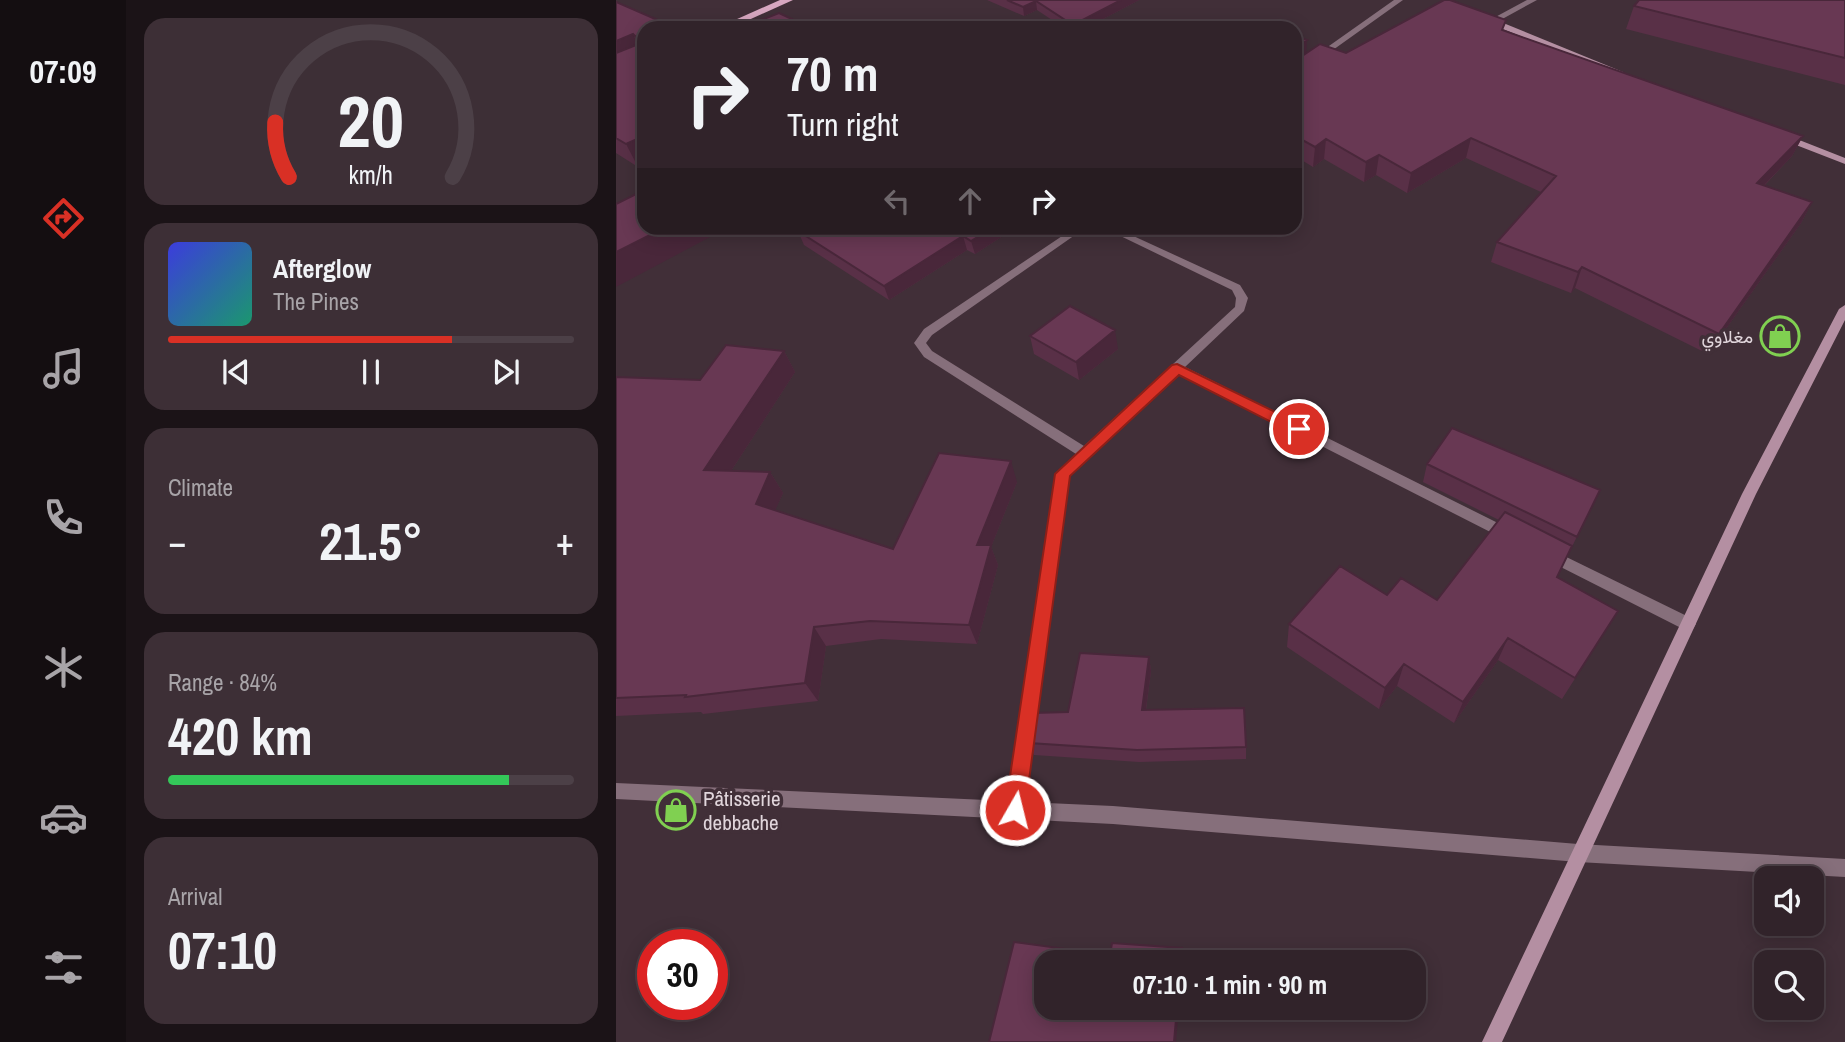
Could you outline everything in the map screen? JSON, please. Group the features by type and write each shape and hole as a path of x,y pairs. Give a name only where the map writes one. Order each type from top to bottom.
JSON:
{"main road":[{"path":"738,21 788,0"}],"street":[{"path":"1302,69 1399,0"},
{"path":"1492,21 1533,0"},
{"path":"1481,17 1631,76"},
{"path":"1769,131 1845,161"},
{"path":"1070,235 928,332 920,343 928,354 1084,453"},
{"path":"1015,810 1063,474 1240,308 1242,298 1236,288 1123,235"},
{"path":"1492,1042 1578,853 1749,494 1845,309"},
{"path":"1177,368 1688,624"},
{"path":"616,791 1114,815 1578,853 1845,868"}],"building":[{"path":"1007,0 1121,0 1081,21 1067,21 1036,1 1023,7"},
{"path":"1444,0 1450,0 1506,20 1502,30 1803,136 1757,183 1812,202 1719,334 1582,267 1578,272 1497,242 1556,176 1471,138 1411,173 1379,155 1366,162 1326,139 1315,147 1302,140 1302,56 1320,44 1346,53"},
{"path":"1639,0 1845,0 1845,58 1634,6"},
{"path":"616,2 660,21 637,21 637,139 626,144 616,138 616,53 636,45 636,37 633,34 616,41"},
{"path":"779,13 796,21 759,21"},
{"path":"637,194 637,235 650,235 616,252 616,204"},
{"path":"804,235 981,235 971,241 963,236 884,286"},
{"path":"1070,306 1115,330 1076,362 1030,336"},
{"path":"726,345 784,351 704,470 770,472 756,504 893,549 939,453 1011,461 977,545 991,545 969,625 870,621 814,627 805,683 685,697 686,695 616,698 616,377 700,380"},
{"path":"1452,428 1600,490 1577,537 1427,464"},
{"path":"1505,512 1572,546 1557,577 1618,611 1575,678 1508,638 1463,702 1404,664 1385,688 1289,624 1340,566 1387,595 1401,578 1437,600"},
{"path":"1080,653 1149,657 1142,710 1244,708 1246,747 1137,750 1029,743 1033,713 1068,712"},
{"path":"1014,942 1073,950 1034,950 1034,1020 1176,1020 1174,1042 989,1042"},
{"path":"1112,943 1182,950 1111,950"}],"place":[{"name":"مغلاوي","path":"1780,336"},
{"name":"Pâtisserie debbache","path":"676,810"}],"route":[{"path":"1015,810 1063,474 1177,368 1299,429"}]}
